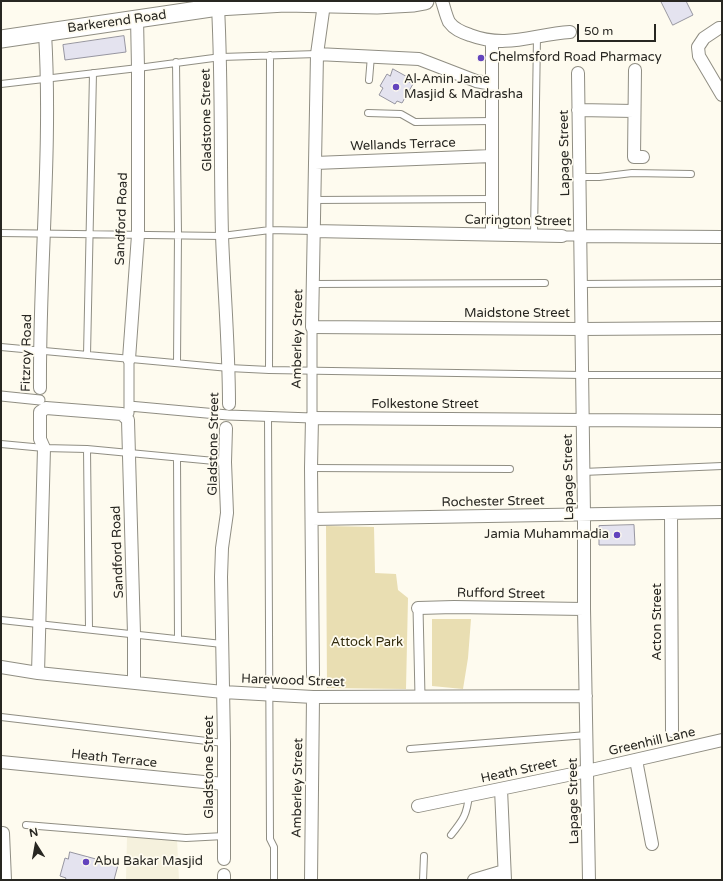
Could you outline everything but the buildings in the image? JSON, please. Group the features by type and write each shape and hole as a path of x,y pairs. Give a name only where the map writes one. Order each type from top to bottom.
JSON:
{"main road":[{"name":"Barkerend Road","path":"1,39 137,18 218,8 284,3 324,4 418,2"}],"street":[{"path":"442,1 449,21 456,30 492,41 527,39 537,36 570,32"},
{"name":"Amberley Street","path":"313,675 311,372 314,163 317,54 324,4"},
{"name":"Gladstone Street","path":"218,8 221,57 222,236 229,368 229,409 226,428 225,462 227,513 222,548 221,577 224,743 224,878"},
{"name":"Sandford Road","path":"134,682 129,454 126,413 138,235 137,18"},
{"path":"721,91 699,56 698,47 704,38 722,28"},
{"name":"Fitzroy Road","path":"38,672 44,448 40,440 40,351 48,78 45,33"},
{"path":"492,41 492,234"},
{"path":"317,54 419,59 476,81 492,84"},
{"path":"635,70 634,157 643,157"},
{"name":"Lapage Street","path":"578,73 584,609 589,880"},
{"path":"578,110 634,111"},
{"name":"Wellands Terrace","path":"314,163 492,156"},
{"name":"Carrington Street","path":"313,231 562,236 722,237"},
{"name":"Maidstone Street","path":"312,327 581,329 722,328"},
{"name":"Folkestone Street","path":"1,396 46,408 126,413 229,409 268,416 312,418 722,421"},
{"name":"Rochester Street","path":"312,519 722,512"},
{"name":"Acton Street","path":"671,513 672,731"},
{"name":"Rufford Street","path":"418,608 454,607 584,609"},
{"path":"418,608 420,696"},
{"name":"Harewood Street","path":"1,667 223,692 269,695 314,697 586,696"},
{"name":"Amberley Street","path":"311,880 314,697"},
{"name":"Greenhill Lane","path":"587,771 722,740"},
{"path":"636,760 652,844"},
{"name":"Heath Terrace","path":"1,762 224,784"},
{"name":"Heath Street","path":"418,806 587,771"},
{"path":"474,880 504,876 501,789"},
{"path":"2,833 5,880"}],"lane":[{"path":"534,235 537,36"},
{"path":"1,84 221,57 317,54"},
{"path":"269,370 270,56"},
{"path":"369,80 371,56"},
{"path":"176,62 178,234 177,363"},
{"path":"87,355 93,73"},
{"path":"368,113 401,114 415,122 492,121"},
{"path":"579,177 632,173 691,174"},
{"path":"314,200 492,199"},
{"path":"1,233 138,235 178,234 222,236 270,230 313,231"},
{"path":"313,284 545,283"},
{"path":"581,284 722,283"},
{"path":"1,347 229,368 311,372 582,376 722,375"},
{"path":"268,416 270,839 274,847 274,880"},
{"path":"1,444 44,448 87,449 225,462"},
{"path":"87,449 89,629"},
{"path":"177,458 178,639"},
{"path":"583,472 722,466"},
{"path":"311,468 510,469"},
{"path":"1,620 222,644"},
{"path":"1,716 224,743"},
{"path":"410,749 587,735"},
{"path":"451,835 464,819 469,796"},
{"path":"26,825 186,838 224,836"},
{"path":"423,880 424,856"}],"shaded area":[{"path":"127,836 177,839 179,880 126,880"}],"green space":[{"name":"Attock Park","path":"326,526 374,527 375,573 396,574 398,590 408,598 406,689 327,688"},
{"path":"432,619 471,619 468,658 463,689 432,686"}],"place":[{"name":"Chelmsford Road Pharmacy","path":"481,58"},
{"name":"Al-Amin Jame Masjid & Madrasha","path":"396,87"},
{"name":"Jamia Muhammadia","path":"617,535"},
{"name":"Abu Bakar Masjid","path":"86,862"}]}
